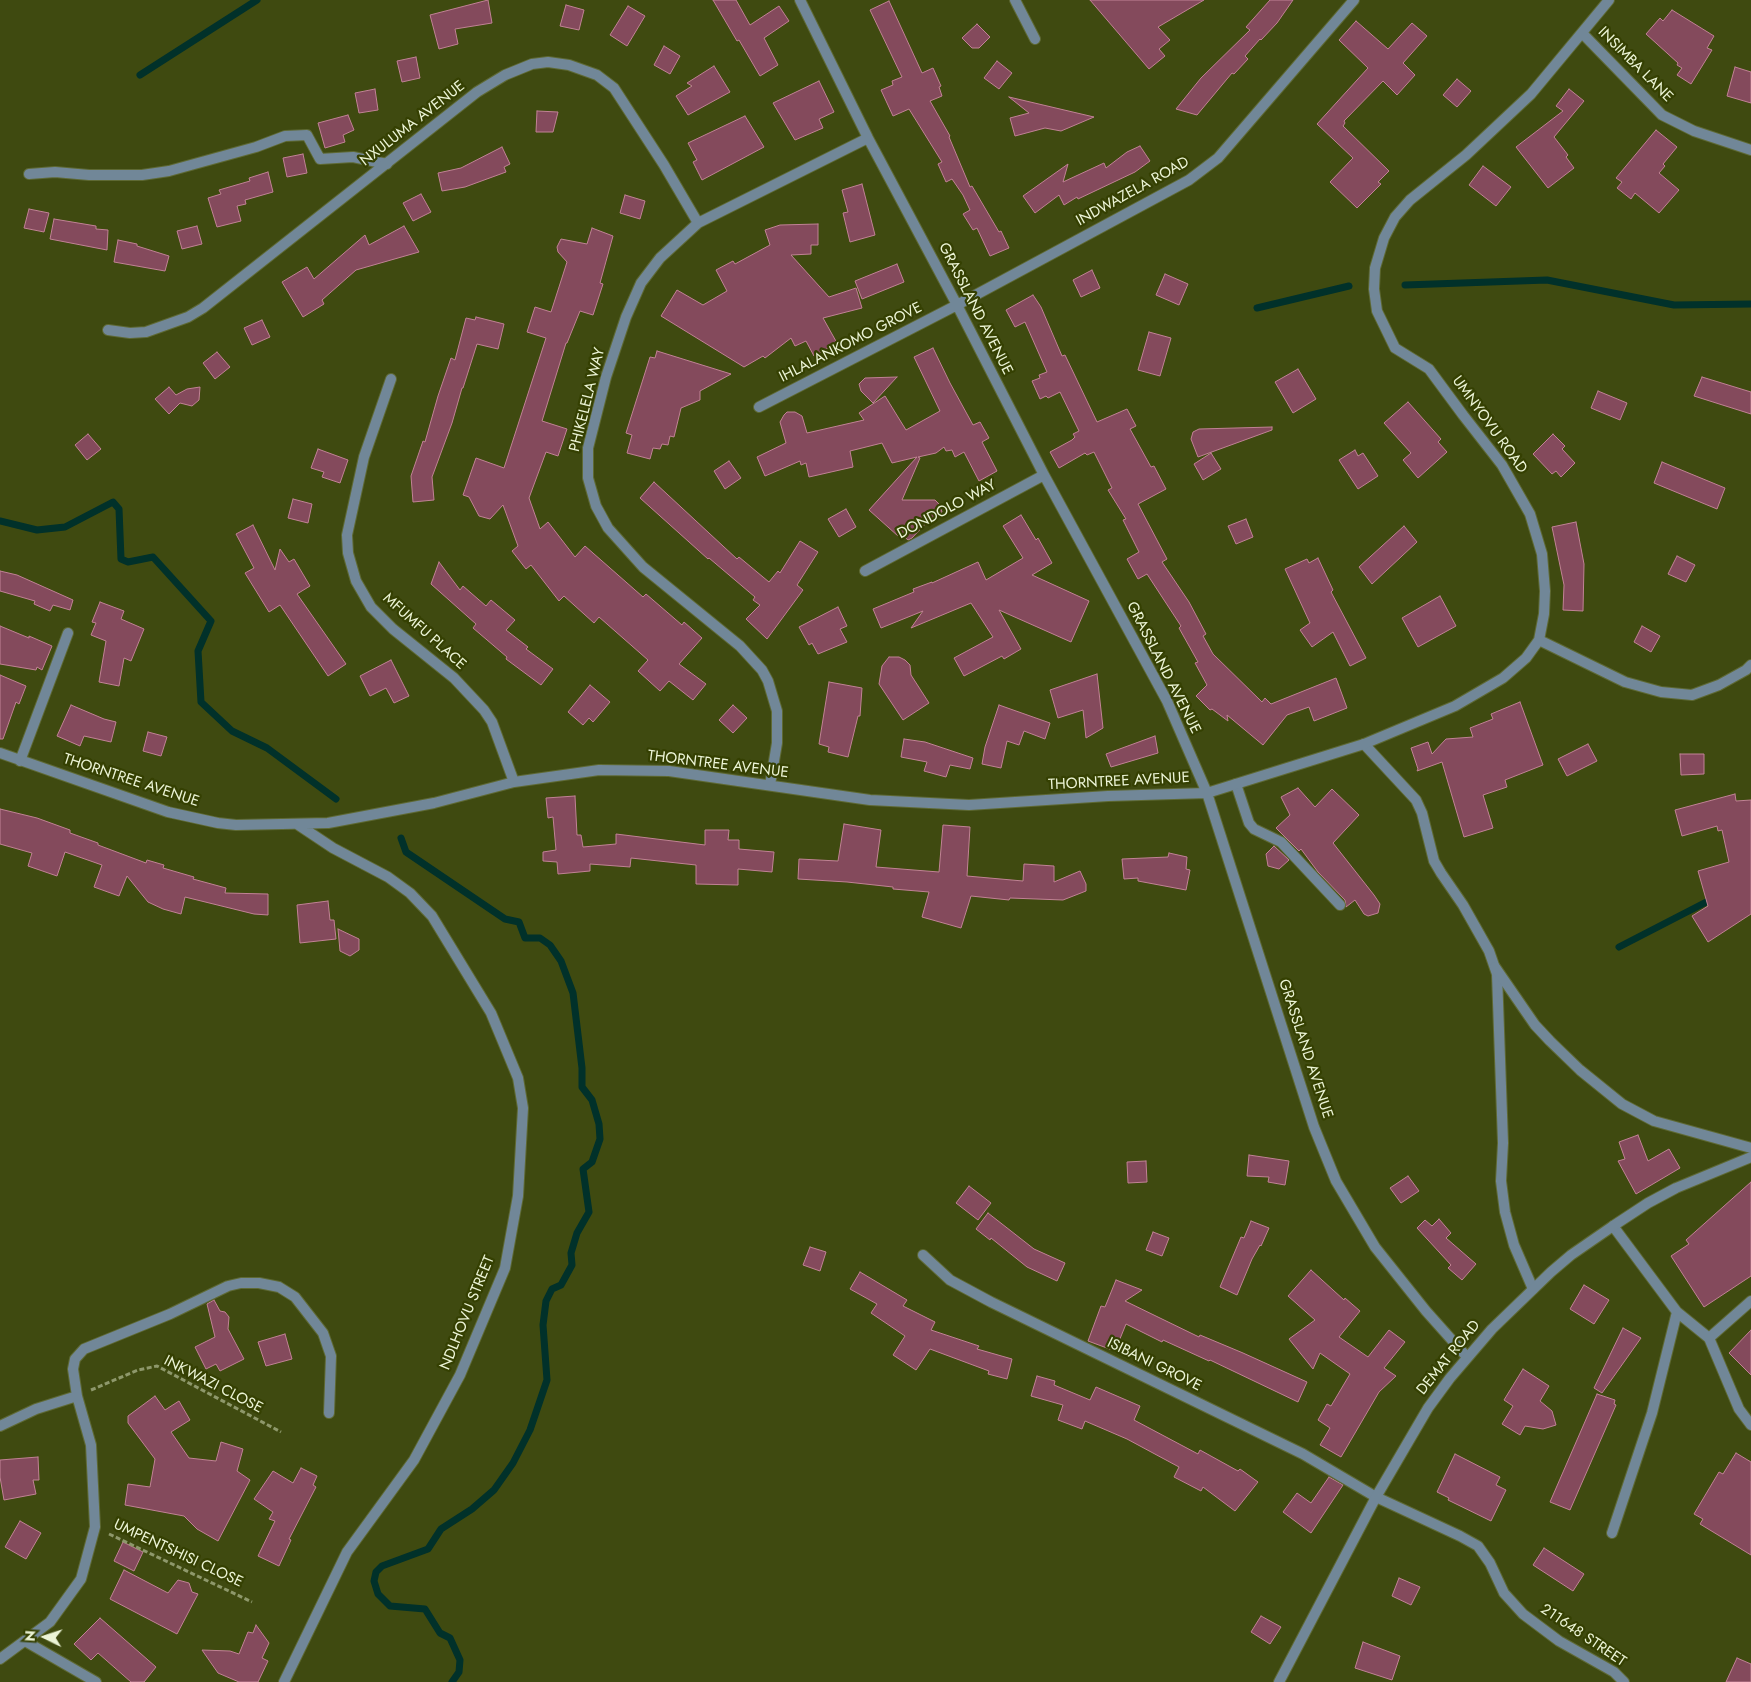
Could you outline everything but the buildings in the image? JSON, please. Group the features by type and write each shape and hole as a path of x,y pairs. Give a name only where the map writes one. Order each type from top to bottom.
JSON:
{"street":[{"name":"GRASSLAND AVENUE","path":"800,0 868,138 957,305 1044,475 1167,701 1207,793 1314,1126 1336,1181 1375,1246 1426,1311 1467,1356"},
{"path":"1015,0 1035,39"},
{"name":"INDWAZELA ROAD","path":"957,305 1189,180 1218,158 1354,0"},
{"name":"UMNYOVU ROAD","path":"1207,793 1364,744 1455,706 1503,678 1526,658 1539,640 1544,614 1543,564 1542,554 1530,514 1502,464 1463,416 1429,369 1396,348 1377,311 1374,289 1375,268 1384,238 1395,217 1410,200 1494,130 1531,94 1609,0"},
{"name":"INSIMBA LANE","path":"1582,33 1662,115 1694,131 1751,150"},
{"name":"NXULUMA AVENUE","path":"108,330 130,333 146,332 188,317 203,308 477,92 505,75 532,64 548,62 569,65 597,75 614,88 664,165 698,223"},
{"path":"29,174 55,172 142,176 169,171 256,147 285,136 307,135 320,159 353,157 387,164"},
{"name":"PHIKELELA WAY","path":"770,786 777,743 777,711 765,675 740,646 643,567 608,528 596,506 588,478 588,448 606,377 626,317 641,283 660,258 698,223 868,138"},
{"name":"IHLALANKOMO GROVE","path":"759,407 957,305"},
{"name":"MFUMFU PLACE","path":"391,379 364,457 349,521 347,535 348,553 356,581 371,607 393,628 454,678 484,710 492,722 514,782"},
{"name":"DONDOLO WAY","path":"865,571 1044,475"},
{"path":"20,761 68,633"},
{"path":"1539,640 1624,682 1661,692 1692,694 1719,685 1746,670 1751,665"},
{"path":"1364,744 1416,800 1422,813 1434,861 1463,905 1489,951 1498,974 1503,1143 1501,1181 1505,1212 1514,1245 1533,1289"},
{"name":"THORNTREE AVENUE","path":"0,753 168,812 236,825 328,823 434,804 514,782 599,770 669,771 870,800 969,806 1108,796 1207,793"},
{"path":"1236,784 1249,824 1254,829 1281,842 1340,905"},
{"name":"NDLHOVU STREET","path":"284,1682 347,1552 414,1460 460,1375 505,1268 518,1196 523,1108 518,1078 492,1013 432,916 410,893 388,877 333,848 297,824"},
{"path":"1495,967 1535,1025 1580,1070 1622,1104 1654,1121 1751,1148"},
{"name":"DEMAT ROAD","path":"1279,1682 1376,1497 1428,1408 1467,1356 1533,1289 1571,1256 1613,1226 1648,1203 1676,1188 1751,1157"},
{"path":"1613,1226 1677,1312 1709,1338 1740,1409 1751,1425"},
{"name":"ISIBANI GROVE","path":"923,1255 950,1280 991,1302 1303,1454 1376,1497 1478,1546 1490,1563 1504,1593"},
{"path":"0,1659 50,1622 81,1579 94,1527 91,1445 77,1396 73,1369 75,1359 84,1349 170,1314 228,1286 241,1283 259,1283 279,1287 295,1297 323,1334 331,1356 330,1413"},
{"path":"1709,1338 1751,1301"},
{"path":"1612,1533 1652,1413 1677,1312"},
{"path":"0,1426 36,1409 77,1396"},
{"name":"211648 STREET","path":"1504,1593 1523,1614 1559,1641 1614,1672 1624,1682"},
{"path":"24,1641 96,1682"}],"path":[{"name":"INKWAZI CLOSE","path":"77,1396 138,1370 157,1366 281,1432"},
{"name":"UMPENTSHISI CLOSE","path":"94,1527 252,1602"}],"waterway":[{"path":"140,75 257,0"},
{"path":"1405,285 1547,280 1674,305 1751,304"},
{"path":"1257,308 1349,286"},
{"path":"0,521 37,530 65,527 113,502 119,509 121,559 128,562 153,557 211,621 198,651 201,702 232,731 267,748 336,799"},
{"path":"401,838 406,852 505,919 519,922 525,938 540,938 550,945 561,961 573,993 582,1068 582,1087 592,1100 599,1124 600,1139 592,1162 583,1169 589,1212 577,1233 571,1253 572,1265 561,1285 552,1289 546,1301 543,1325 547,1380 530,1430 513,1463 494,1490 472,1509 441,1529 428,1549 382,1566 376,1572 374,1581 378,1594 390,1606 425,1609 440,1633 450,1638 460,1660 459,1672 452,1682"},
{"path":"1619,947 1714,898"}]}
